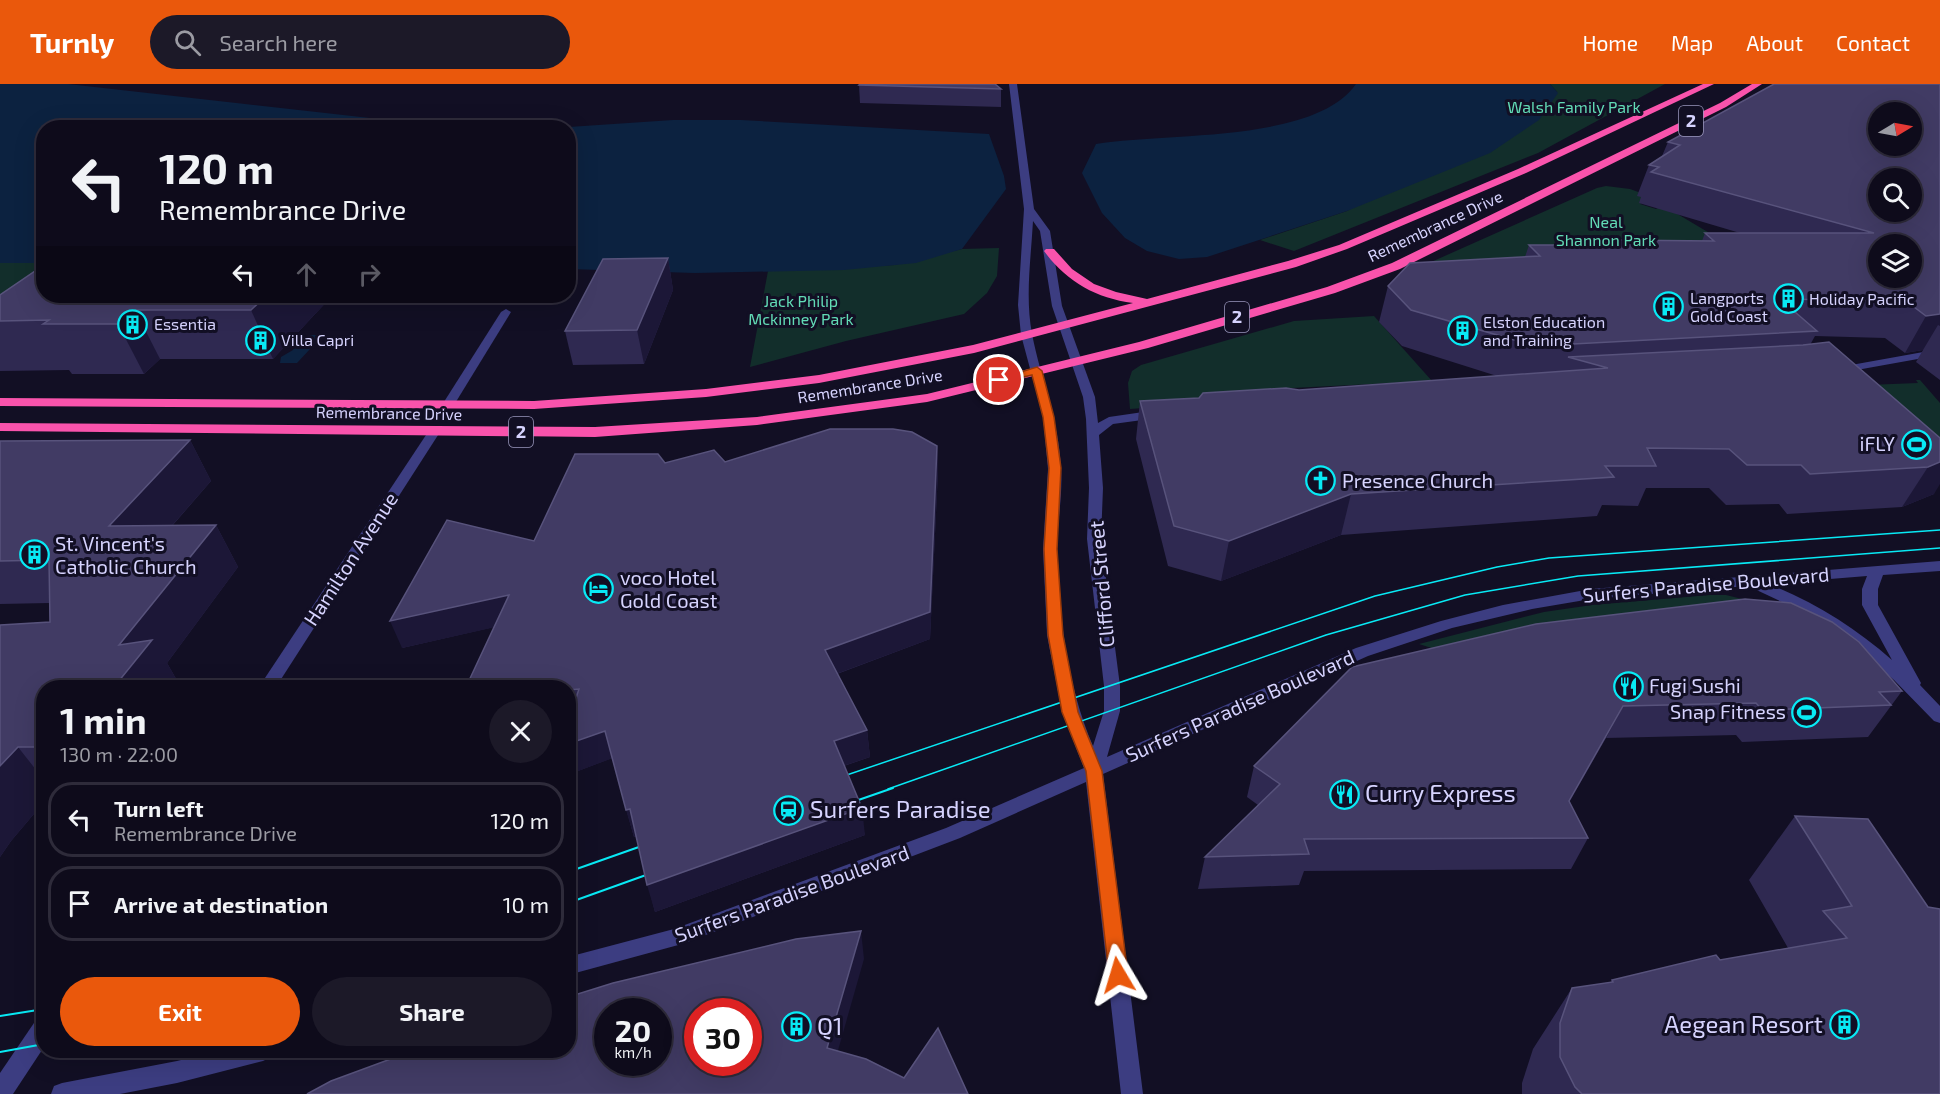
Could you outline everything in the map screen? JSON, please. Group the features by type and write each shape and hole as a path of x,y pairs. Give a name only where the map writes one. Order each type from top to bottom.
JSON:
{"highway":[{"name":"Remembrance Drive","path":"0,402 448,405 596,402 741,389 830,376 966,351 1292,264 1343,247 1522,171 1710,84"},
{"name":"Remembrance Drive","path":"0,427 595,432 757,421 927,398 1143,345 1331,290 1396,266 1723,105 1758,84"},
{"path":"1050,251 1064,269 1085,285 1117,297 1157,301"}],"street":[{"path":"1013,84 1029,209"},
{"name":"Clifford Street","path":"1029,209 1045,231 1062,325 1089,398 1096,488 1094,539 1112,686 1112,711 1094,771"},
{"name":"Clifford Street","path":"1029,209 1022,298 1028,335 1049,417 1055,468 1050,549 1055,635 1070,712 1094,771 1132,1094"},
{"path":"448,405 506,312"},
{"path":"1831,371 1940,352"},
{"path":"1093,434 1109,421 1167,414"},
{"name":"Hamilton Avenue","path":"272,680 434,432"},
{"name":"Surfers Paradise Boulevard","path":"576,964 675,938 953,833 1362,652 1431,627 1558,598 1940,566"},
{"path":"1877,571 1870,589 1870,605 1919,693"},
{"path":"1747,582 1771,590 1827,619 1919,693 1940,717"},
{"path":"0,1093 36,1039"},
{"path":"62,1094 177,1072 232,1058"}],"green space":[{"name":"Walsh Family Park","path":"1550,84 1665,84 1538,153 1294,251 1260,240 1347,211 1557,92"},
{"name":"Neal Shannon Park","path":"1606,186 1641,193 1647,199 1640,204 1656,209 1665,204 1669,209 1760,263 1429,263 1597,188"},
{"name":"Jack Philip Mckinney Park","path":"999,248 997,276 987,293 964,314 846,341 750,367 768,271 894,265 962,249"},
{"path":"0,263 36,263 36,286 0,299"},
{"path":"1374,316 1432,381 1292,388 1258,392 1237,401 1130,409 1128,383 1132,371 1141,365 1294,321"},
{"name":"iFLY","path":"1916,380 1920,380 1940,403 1940,479 1867,385 1918,383"},
{"path":"1726,595 1750,601 1444,652 1419,644 1544,612 1592,605"}],"water":[{"path":"0,84 68,84 388,120 36,120 36,263 0,263"},
{"path":"1356,84 1550,84 1558,93 1539,120 1490,153 1347,211 1207,257 1179,259 1147,251 1125,238 1102,213 1082,173 1096,144 1197,136 1273,126 1307,117 1336,103"},
{"path":"673,120 741,120 989,134 1004,176 1006,189 962,249 916,263 844,270 695,273 576,269 576,127"},
{"path":"310,335 323,335 297,363 280,363 281,357 293,350 296,343"}],"building":[{"path":"995,84 1001,89 859,85"},
{"path":"1774,84 1940,84 1940,314 1926,316 1906,301 1780,299 1817,331 1535,346 1411,310 1388,286 1410,263 1540,256 1529,245 1594,245 1591,242 1615,243 1614,240 1714,241 1705,233 1874,233 1651,172 1659,167 1649,165 1680,145 1668,142"},
{"path":"668,258 637,330 565,331 603,259"},
{"path":"36,270 36,303 258,303 251,310 135,310 118,324 43,324 49,320 0,321 0,295"},
{"path":"1829,342 1940,438 1940,462 1928,467 1810,474 1801,465 1747,465 1729,449 1647,448 1656,466 1605,466 1614,477 1351,494 1229,541 1174,526 1140,401 1199,398 1203,393 1286,388 1299,390 1608,368 1568,357"},
{"path":"830,429 893,429 912,432 937,446 930,612 825,650 867,730 834,741 862,808 647,885 630,809 626,810 605,731 576,741 576,698 579,689 576,689 576,680 469,680 509,595 390,621 447,520 534,541 575,454 658,454 665,463 714,450 725,462"},
{"path":"190,440 109,526 216,525 119,645 152,640 120,680 36,680 36,747 18,747 0,766 0,625 50,622 49,560 0,561 0,441"},
{"path":"1745,599 1791,603 1832,622 1859,642 1902,691 1879,692 1891,705 1762,710 1756,703 1623,706 1569,801 1588,838 1304,839 1309,854 1205,857 1280,784 1254,766 1352,667 1536,624"},
{"path":"1795,816 1868,819 1928,907 1940,909 1940,1094 1582,1094 1575,1087 1560,1057 1560,1023 1572,988 1613,982 1612,980 1716,955 1720,960 1847,938 1823,911 1852,906"},
{"path":"861,931 827,1048 866,1059 904,1078 938,1028 968,1094 307,1094 331,1081 393,1058 576,1058 576,995 613,983 796,939"}],"tram line":[{"path":"832,780 1375,596 1497,567 1549,558 1940,530"},
{"path":"888,789 1326,635 1465,595 1578,576 1940,548"},
{"path":"844,805 893,788"},
{"path":"576,869 653,842"},
{"path":"576,900 660,870"},
{"path":"0,1016 36,1010"},
{"path":"0,1052 36,1045"}],"place":[{"name":"Holiday Pacific","path":"1788,299"},
{"name":"Langports Gold Coast","path":"1669,307"},
{"name":"Essentia","path":"133,324"},
{"name":"Elston Education and Training","path":"1462,331"},
{"name":"Villa Capri","path":"260,340"},
{"name":"iFLY","path":"1916,444"},
{"name":"Presence Church","path":"1321,481"},
{"name":"St. Vincent's Catholic Church","path":"34,555"},
{"name":"voco Hotel Gold Coast","path":"599,589"},
{"name":"Fugi Sushi","path":"1628,686"},
{"name":"Snap Fitness","path":"1807,712"},
{"name":"Curry Express","path":"1344,794"},
{"name":"Surfers Paradise","path":"789,810"},
{"name":"Aegean Resort","path":"1844,1025"},
{"name":"Q1","path":"796,1027"}],"route":[{"path":"999,380 1037,371 1049,417 1055,468 1050,549 1055,635 1070,712 1094,771 1118,975"}]}
